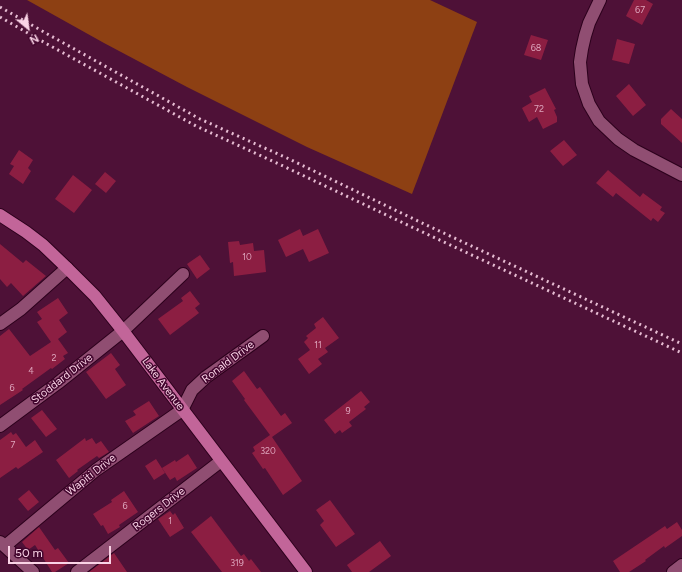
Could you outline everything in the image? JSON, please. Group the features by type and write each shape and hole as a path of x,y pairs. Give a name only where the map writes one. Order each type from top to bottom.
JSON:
{"main road":[{"name":"Lake Avenue","path":"0,215 43,246 95,296 306,572"}],"street":[{"path":"600,0 589,23 580,62 582,84 588,104 599,121 618,139 634,150 682,175"},
{"path":"0,324 22,309 67,268"},
{"name":"Stoddard Drive","path":"0,426 58,383 123,331 183,274"},
{"name":"Ronald Drive","path":"182,410 190,392 206,377 263,336"},
{"name":"Wapiti Drive","path":"2,544 96,470 182,410"},
{"name":"Rogers Drive","path":"77,572 221,460"},
{"path":"2,544 33,572"},
{"path":"673,572 682,565"}],"shaded area":[{"path":"27,0 430,0 477,22 412,194 307,147 187,87"}],"building":[{"path":"634,0 646,0 653,4 642,25 626,16"},
{"path":"531,35 548,40 541,60 524,55"},
{"path":"617,39 635,44 629,64 612,60"},
{"path":"629,84 646,105 633,116 616,96"},
{"path":"545,88 556,109 554,110 557,117 557,122 543,129 537,117 529,122 522,108 532,102 529,96"},
{"path":"671,109 682,119 682,143 661,124 661,119"},
{"path":"564,140 577,155 563,166 550,151"},
{"path":"19,150 33,160 28,168 31,171 23,184 9,174 14,166 10,164"},
{"path":"608,170 640,197 643,193 662,207 660,210 665,213 658,222 653,218 651,221 616,193 613,197 596,183"},
{"path":"105,172 116,181 106,193 95,184"},
{"path":"73,175 92,190 74,213 55,199"},
{"path":"300,229 303,236 318,229 329,253 309,262 303,249 286,257 278,240"},
{"path":"239,241 240,245 253,243 254,251 264,250 266,272 234,276 233,262 230,263 228,242"},
{"path":"0,244 23,263 26,260 46,276 23,296 11,283 7,287 0,279"},
{"path":"200,255 210,269 197,279 187,264"},
{"path":"190,291 200,304 195,308 199,313 170,335 158,319 183,301 181,298"},
{"path":"58,298 68,313 59,320 67,332 58,339 68,353 63,356 65,359 0,405 0,336 9,329 30,356 51,342 37,322 42,319 37,312"},
{"path":"323,317 339,338 325,348 328,352 318,359 322,364 309,374 298,359 310,350 304,342 308,338 306,336 316,328 314,324"},
{"path":"111,353 120,365 115,369 126,385 106,399 86,372"},
{"path":"244,371 257,389 260,387 281,416 285,413 292,423 272,437 302,481 283,495 265,468 263,469 252,453 255,451 253,447 270,435 232,381"},
{"path":"361,391 370,402 364,407 366,409 349,422 352,426 342,433 340,430 335,434 324,420"},
{"path":"149,401 159,416 133,433 125,421 136,415 133,411"},
{"path":"42,410 57,429 46,437 31,418"},
{"path":"11,432 13,435 16,433 26,447 35,440 43,452 18,469 16,467 0,478 0,440"},
{"path":"85,438 86,441 92,438 96,444 101,441 109,452 99,458 97,456 77,470 78,471 69,478 56,460"},
{"path":"188,454 197,468 177,481 175,477 170,480 162,468 175,460 176,462"},
{"path":"156,459 165,473 154,480 145,466"},
{"path":"29,490 39,502 28,511 18,499"},
{"path":"124,491 138,512 119,525 120,527 108,534 103,525 101,526 93,514 112,502 111,500"},
{"path":"330,500 355,534 336,547 320,525 324,521 316,510"},
{"path":"170,511 173,515 175,513 184,528 170,537 158,519"},
{"path":"211,516 241,556 244,554 249,561 251,559 261,572 222,572 191,532"},
{"path":"677,522 682,530 682,536 665,548 664,546 645,560 646,561 629,572 620,572 613,561 665,526 667,529"},
{"path":"39,527 55,550 58,548 69,563 55,572 52,572 35,545 28,550 22,542"},
{"path":"380,541 391,556 369,572 352,572 347,565"},
{"path":"114,553 127,572 89,572"}],"railway":[{"path":"0,7 200,119 287,158 420,222 682,344"},
{"path":"0,17 196,126 682,353"}]}
